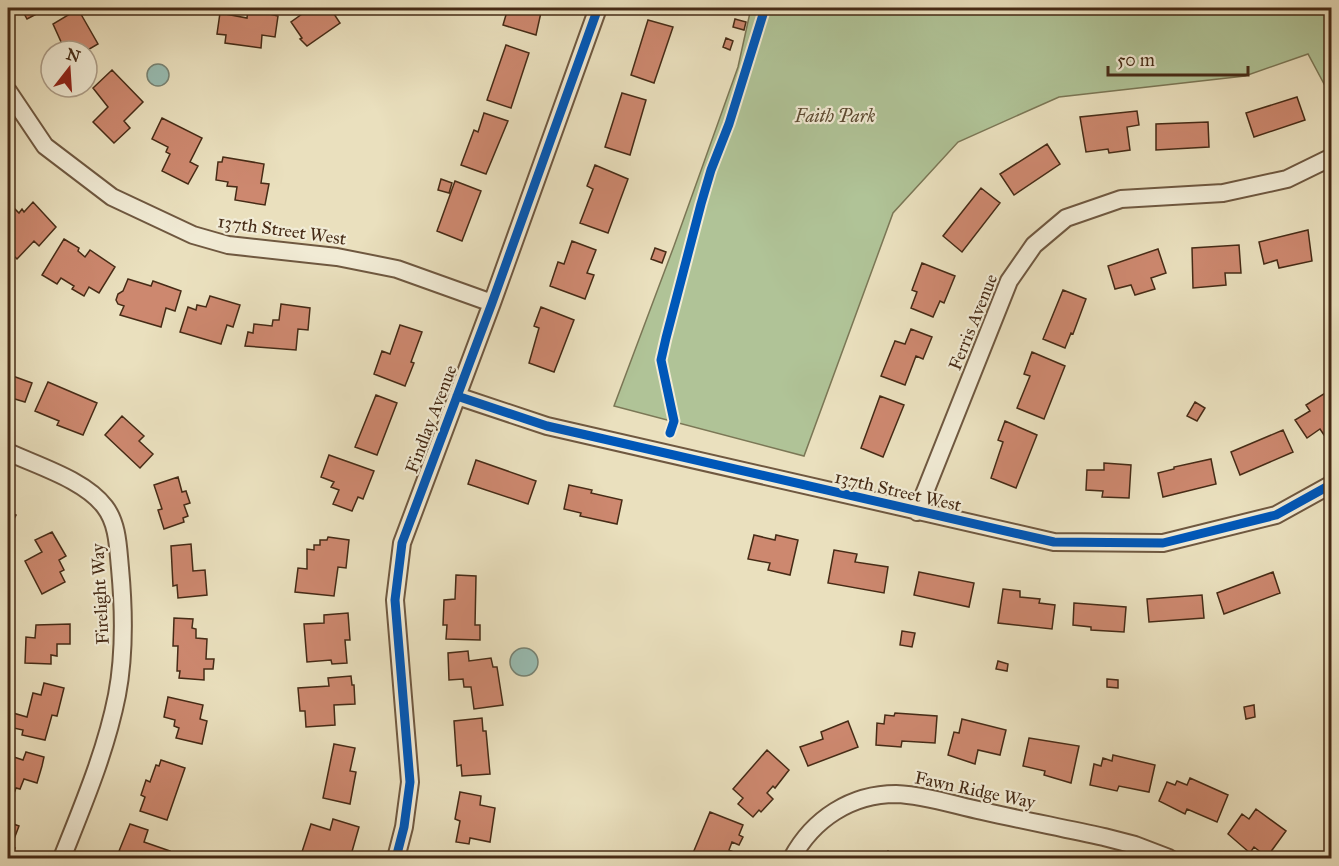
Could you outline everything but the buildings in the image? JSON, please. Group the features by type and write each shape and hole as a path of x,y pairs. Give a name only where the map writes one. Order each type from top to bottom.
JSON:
{"street":[{"name":"Findlay Avenue","path":"396,858 407,812 410,766 395,600 402,543 492,303 598,8"},
{"name":"137th Street West","path":"8,92 45,146 112,197 193,235 228,245 337,257 397,269 492,303"},
{"name":"Ferris Avenue","path":"917,512 1009,281 1034,245 1066,218 1121,199 1223,193 1287,179 1332,156"},
{"name":"137th Street West","path":"457,396 547,426 1054,542 1163,543 1276,515 1332,484"},
{"name":"Firelight Way","path":"8,452 84,487 105,506 116,531 123,612 118,684 107,734 62,858"},
{"name":"Fawn Ridge Way","path":"792,858 811,831 840,808 858,800 897,794 1104,837 1135,845 1169,858"}],"green space":[{"name":"Faith Park","path":"751,8 1331,8 1331,97 1308,54 1245,76 1059,97 958,142 893,213 804,456 614,406 738,67"}],"water":[{"path":"158,64 166,67 169,75 166,83 158,86 150,83 147,75 150,67"},
{"path":"524,648 534,652 538,662 534,672 524,676 514,672 510,662 514,652"}],"cycle path":[{"path":"396,858 404,827 410,782 395,600 402,543 492,303 598,8"},
{"path":"670,433 674,421 661,360 711,170 729,124 765,8"},
{"path":"457,396 547,426 1054,542 1163,543 1276,515 1332,484"}]}
